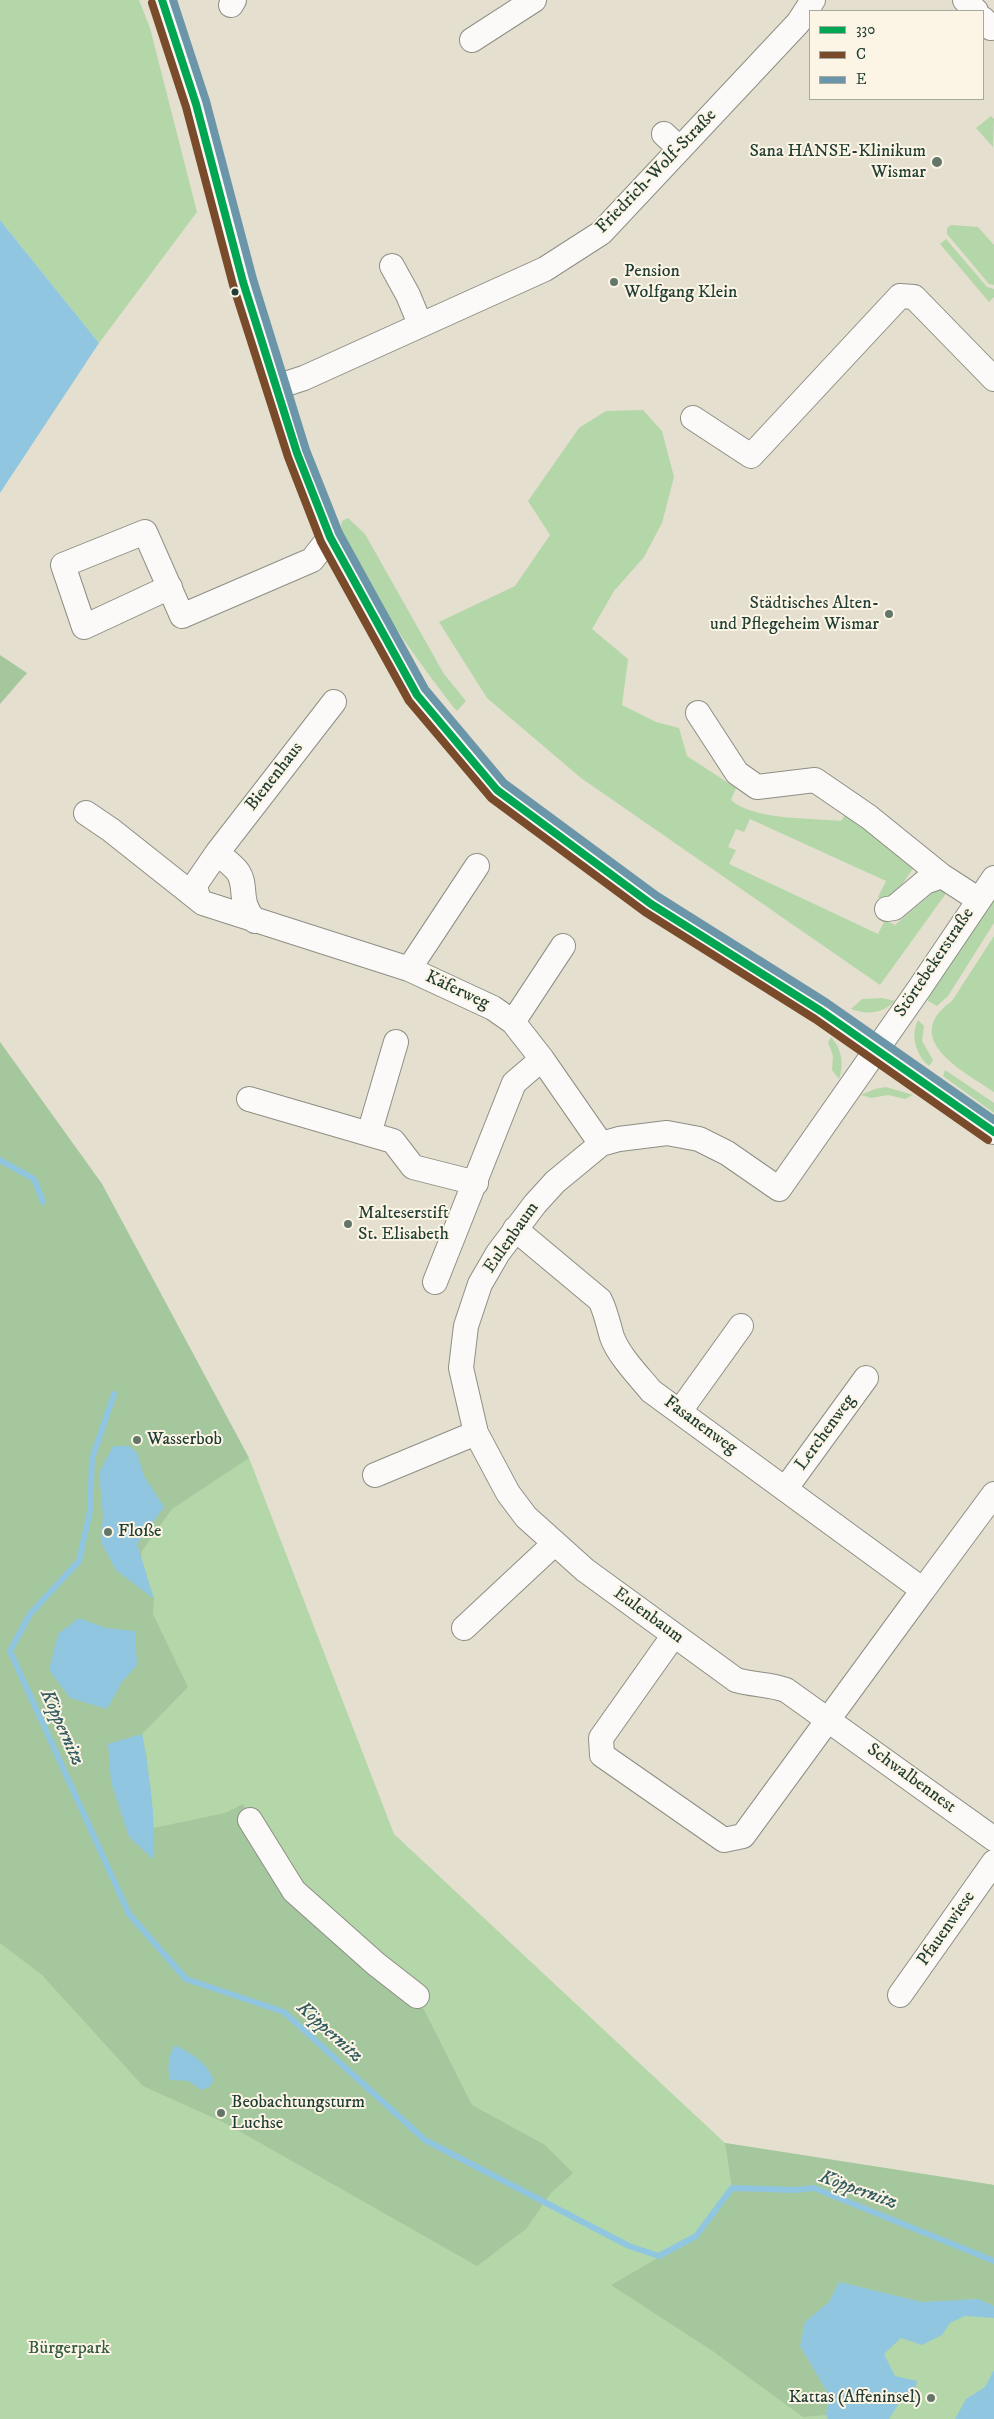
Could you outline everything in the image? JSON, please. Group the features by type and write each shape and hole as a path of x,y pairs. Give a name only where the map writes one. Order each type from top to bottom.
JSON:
{"street":[{"path":"162,0 196,104 235,254 297,453 330,537 417,695 497,790 651,904 877,1049 994,1132"},
{"path":"472,40 534,0"},
{"name":"Friedrich-Wolf-Straße","path":"276,387 304,378 544,269 601,232 672,142 798,23 813,0"},
{"path":"965,0 973,10"},
{"path":"392,266 408,295 420,324"},
{"path":"693,418 751,456 900,296 914,297 994,379"},
{"path":"170,587 84,627 63,565 146,532 170,587 182,616 312,560 330,537"},
{"name":"Bienenhaus","path":"216,853 334,702"},
{"path":"698,714 737,773 757,787 815,780 869,817 942,876 979,900"},
{"name":"Käferweg","path":"86,812 209,906 409,969 493,1008 513,1022 542,1059 601,1144"},
{"path":"198,898 195,885 198,877 216,853 238,871 241,878 244,905 255,921"},
{"path":"409,969 477,866"},
{"path":"887,909 894,908 925,882 942,876"},
{"name":"Störtebekerstraße","path":"877,1049 994,878"},
{"path":"513,1022 564,946"},
{"path":"369,1134 396,1042"},
{"name":"Eulenbaum","path":"828,1719 786,1690 773,1686 751,1685 736,1680 585,1570 554,1544 526,1517 508,1494 476,1433 461,1368 466,1326 480,1284 515,1229 555,1182 601,1144 620,1139 667,1133 699,1139 727,1153 779,1189 877,1049"},
{"path":"436,1282 514,1083 542,1059"},
{"path":"249,1099 393,1141 413,1167 476,1183"},
{"name":"Fasanenweg","path":"515,1229 600,1300 608,1316 612,1338 631,1367 651,1391 786,1488 922,1590"},
{"path":"680,1411 741,1326"},
{"name":"Lerchenweg","path":"786,1488 866,1378"},
{"path":"375,1475 476,1433"},
{"path":"674,1634 600,1738 602,1755 724,1840 743,1836 994,1494"},
{"path":"464,1628 554,1544"},
{"name":"Schwalbennest","path":"828,1719 994,1839"},
{"path":"250,1820 294,1891 376,1964 417,1996"},
{"name":"Pfauenwiese","path":"900,1995 994,1862"}],"green space":[{"path":"0,0 139,0 150,28 197,212 99,343 0,220"},
{"path":"991,116 994,119 993,147 976,128"},
{"path":"951,225 978,227 994,245 994,285 989,284 947,234 947,228"},
{"path":"946,239 987,287 994,289 994,297 989,302 940,244"},
{"path":"643,410 662,431 674,477 662,523 644,557 614,591 592,629 628,659 622,705 656,722 679,728 687,756 736,788 731,800 741,807 767,815 841,821 849,809 914,867 894,896 881,900 878,897 886,881 750,819 744,832 736,829 728,847 736,850 729,864 878,934 885,920 895,925 939,887 947,892 880,985 581,778 487,698 439,622 515,586 550,535 528,501 579,428 606,411"},
{"path":"348,518 365,534 444,674 466,701 457,711 409,647 353,558 343,535 342,521"},
{"path":"0,655 27,673 0,704"},
{"path":"994,897 994,923 948,996 937,1006 928,1001 929,994"},
{"path":"994,936 994,1092 953,1064 942,1053 934,1041 932,1028 937,1015 952,1001"},
{"path":"882,998 895,1001 885,1009 869,1013 851,1009 862,999"},
{"path":"918,1020 924,1026 922,1041 933,1060 929,1066 924,1062 916,1045 915,1032"},
{"path":"831,1037 838,1047 841,1057 839,1079 832,1070 833,1056 828,1042"},
{"name":"Bürgerpark","path":"0,1042 102,1184 249,1458 394,1834 725,2143 994,2185 994,2419 0,2419"},
{"path":"0,1042 102,1184 249,1458 172,1509 142,1551 141,1558 154,1599 153,1614 188,1687 142,1734 147,1759 153,1828 225,1813 243,1804 294,1891 417,1996 472,2105 545,2145 573,2173 551,2193 526,2229 477,2266 225,2123 143,2086 42,1975 0,1943"},
{"path":"945,1070 994,1103 994,1113 943,1076"},
{"path":"886,1087 913,1095 905,1099 888,1095 871,1098 861,1095"},
{"path":"725,2143 994,2185 994,2306 978,2299 922,2302 839,2282 829,2302 805,2322 800,2346 829,2395 826,2415 803,2417 714,2352 611,2285 696,2236 732,2188"}],"water":[{"path":"0,220 99,343 0,493"},
{"path":"113,1446 129,1446 137,1453 144,1476 164,1507 137,1544 154,1599 116,1570 101,1542 103,1515 99,1473"},
{"path":"79,1618 106,1628 135,1631 137,1665 122,1682 107,1709 70,1698 49,1670 58,1634"},
{"path":"142,1734 150,1780 153,1813 153,1859 129,1837 111,1782 108,1744"},
{"path":"175,2045 204,2064 214,2081 209,2087 201,2090 189,2081 170,2080 169,2062"},
{"path":"839,2282 922,2302 978,2299 994,2306 994,2318 965,2316 950,2323 942,2335 922,2345 901,2338 884,2354 895,2376 917,2381 912,2403 901,2400 889,2419 828,2419 826,2415 829,2395 800,2346 805,2322 829,2302"},
{"path":"994,2370 994,2419 955,2419 966,2399 985,2387"}],"waterway":[{"name":"Köppernitz","path":"0,1160 34,1179 43,1202"},
{"name":"Köppernitz","path":"114,1394 92,1459 90,1511 79,1561 30,1614 10,1651 129,1914 186,1979 284,2012 425,2140 629,2246 659,2256 696,2236 732,2188 795,2190 814,2188 994,2261"}],"transit line":[{"name":"330","path":"162,0 196,104 243,282 297,453 330,537 417,695 497,790 651,904 821,1011 994,1132"},
{"name":"E","path":"173,0 206,101 253,279 306,450 339,533 425,689 504,783 657,896 827,1003 994,1120"},
{"name":"C","path":"152,3 186,107 233,285 288,457 321,542 409,701 491,798 645,912 815,1019 988,1140"}],"place":[{"name":"Sana HANSE-Klinikum Wismar","path":"937,162"},
{"name":"Pension Wolfgang Klein","path":"614,282"},
{"name":"Städtisches Alten- und Pflegeheim Wismar","path":"889,614"},
{"name":"Malteserstift St. Elisabeth","path":"348,1224"},
{"name":"Wasserbob","path":"137,1440"},
{"name":"Floße","path":"108,1532"},
{"name":"Beobachtungsturm Luchse","path":"221,2113"},
{"name":"Kattas (Affeninsel)","path":"931,2398"}]}
